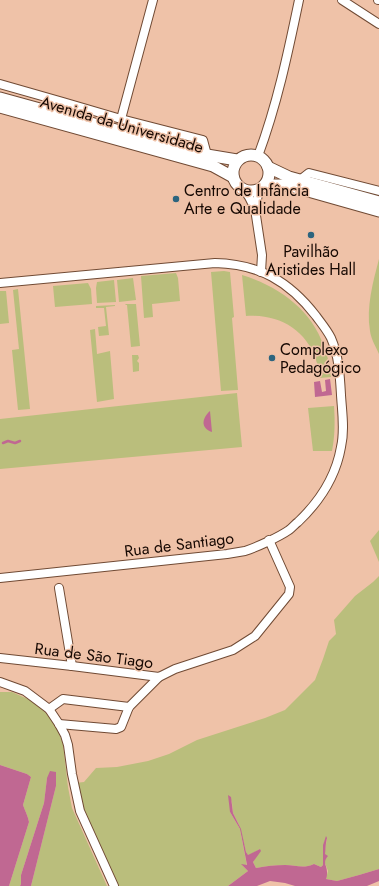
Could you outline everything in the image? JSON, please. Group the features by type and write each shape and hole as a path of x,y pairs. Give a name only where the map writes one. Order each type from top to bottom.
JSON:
{"main road":[{"name":"Avenida da Universidade","path":"0,98 207,155 237,160"},
{"name":"Avenida da Universidade","path":"0,107 213,166 233,177"},
{"path":"263,186 268,179 269,173 268,167 263,158 253,154 237,160 232,171 233,177 235,183 244,190 253,191 263,186 287,185 379,211"},
{"path":"268,167 289,177 379,202"}],"street":[{"path":"121,119 153,0"},
{"path":"258,156 281,83 299,0"},
{"path":"342,0 379,24"},
{"name":"Avenida da Universidade","path":"0,84 121,119 203,140 207,155"},
{"path":"300,180 309,173 379,191"},
{"path":"255,209 258,195 263,186"},
{"path":"244,190 255,209 262,255 261,272"},
{"name":"Rua de Santiago","path":"0,283 215,263 228,263 261,272 292,289 324,326 331,339 336,355 340,378 343,422 342,446 336,467 318,500 289,530 269,540 245,550 227,554 0,578"},
{"name":"Rua de São Tiago","path":"0,658 159,677 175,669 233,650 255,636 289,594 290,587 269,540"},
{"path":"59,588 72,666"},
{"path":"59,724 116,729 121,727 129,707 159,677"},
{"path":"0,682 25,691 49,709 59,724 68,744 72,774 80,811 114,886"},
{"path":"49,709 63,699 129,707"}],"green space":[{"path":"379,259 379,354 372,340 369,313 374,277"},
{"path":"211,272 230,272 238,390 221,391"},
{"path":"176,273 178,278 180,301 152,304 153,317 144,318 141,276"},
{"path":"242,275 270,286 283,294 305,313 321,338 328,359 331,377 320,378 317,362 311,349 298,332 280,321 258,316 246,316"},
{"path":"133,278 136,300 119,302 117,280"},
{"path":"114,280 116,302 97,303 97,282"},
{"path":"88,283 91,289 92,304 55,307 53,286"},
{"path":"18,289 30,409 18,410 12,350 19,349 13,290"},
{"path":"0,291 6,291 9,323 0,324"},
{"path":"126,304 136,304 140,346 131,347"},
{"path":"115,305 106,307 109,335 99,336 98,327 106,326 104,308 96,308 96,306"},
{"path":"95,329 97,354 110,351 114,399 97,402 90,330"},
{"path":"132,355 138,355 139,358 137,361 139,363 139,371 133,372"},
{"path":"237,393 242,447 0,469 0,419"},
{"path":"334,406 334,439 332,451 313,451 308,408"},
{"path":"379,530 379,562 370,541"},
{"path":"379,576 379,869 337,881 326,879 328,871 325,863 327,838 324,842 323,865 321,867 314,864 303,867 281,865 256,868 253,862 260,849 248,856 239,825 233,813 231,800 230,812 240,829 247,866 242,865 248,871 228,886 115,886 82,812 75,783 84,782 96,768 117,767 148,761 169,754 197,740 285,710 315,680 329,641 336,634 334,620 355,596"},
{"path":"0,692 12,692 30,700 45,712 56,726 63,744 72,808 107,886 31,886 56,786 47,778 44,803 21,875 21,884 20,886 9,886 29,822 23,805 31,777 27,774 0,765"}],"shaded area":[{"path":"330,379 332,395 315,397 314,382 320,381 322,392 326,391 325,380"},
{"path":"210,411 212,432 204,425 205,417"},
{"path":"0,765 27,774 31,777 23,805 29,822 9,886 0,886"},
{"path":"50,771 56,772 56,786 31,886 20,886 21,875 44,803 47,778"},
{"path":"228,795 231,797 233,813 241,829 246,852 248,855 260,849 261,851 253,862 256,868 281,865 303,867 314,864 321,867 323,865 323,845 326,836 325,854 328,856 325,862 327,872 326,879 337,881 379,869 379,881 367,886 295,886 270,881 257,886 228,886 248,871 241,864 247,865 240,829 230,812"}],"waterway":[{"path":"3,443 8,441 15,443 20,441"}],"place":[{"name":"Centro de Infância Arte e Qualidade","path":"176,199"},
{"name":"Pavilhão Aristides Hall","path":"311,235"},
{"name":"Complexo Pedagógico","path":"272,358"}]}
